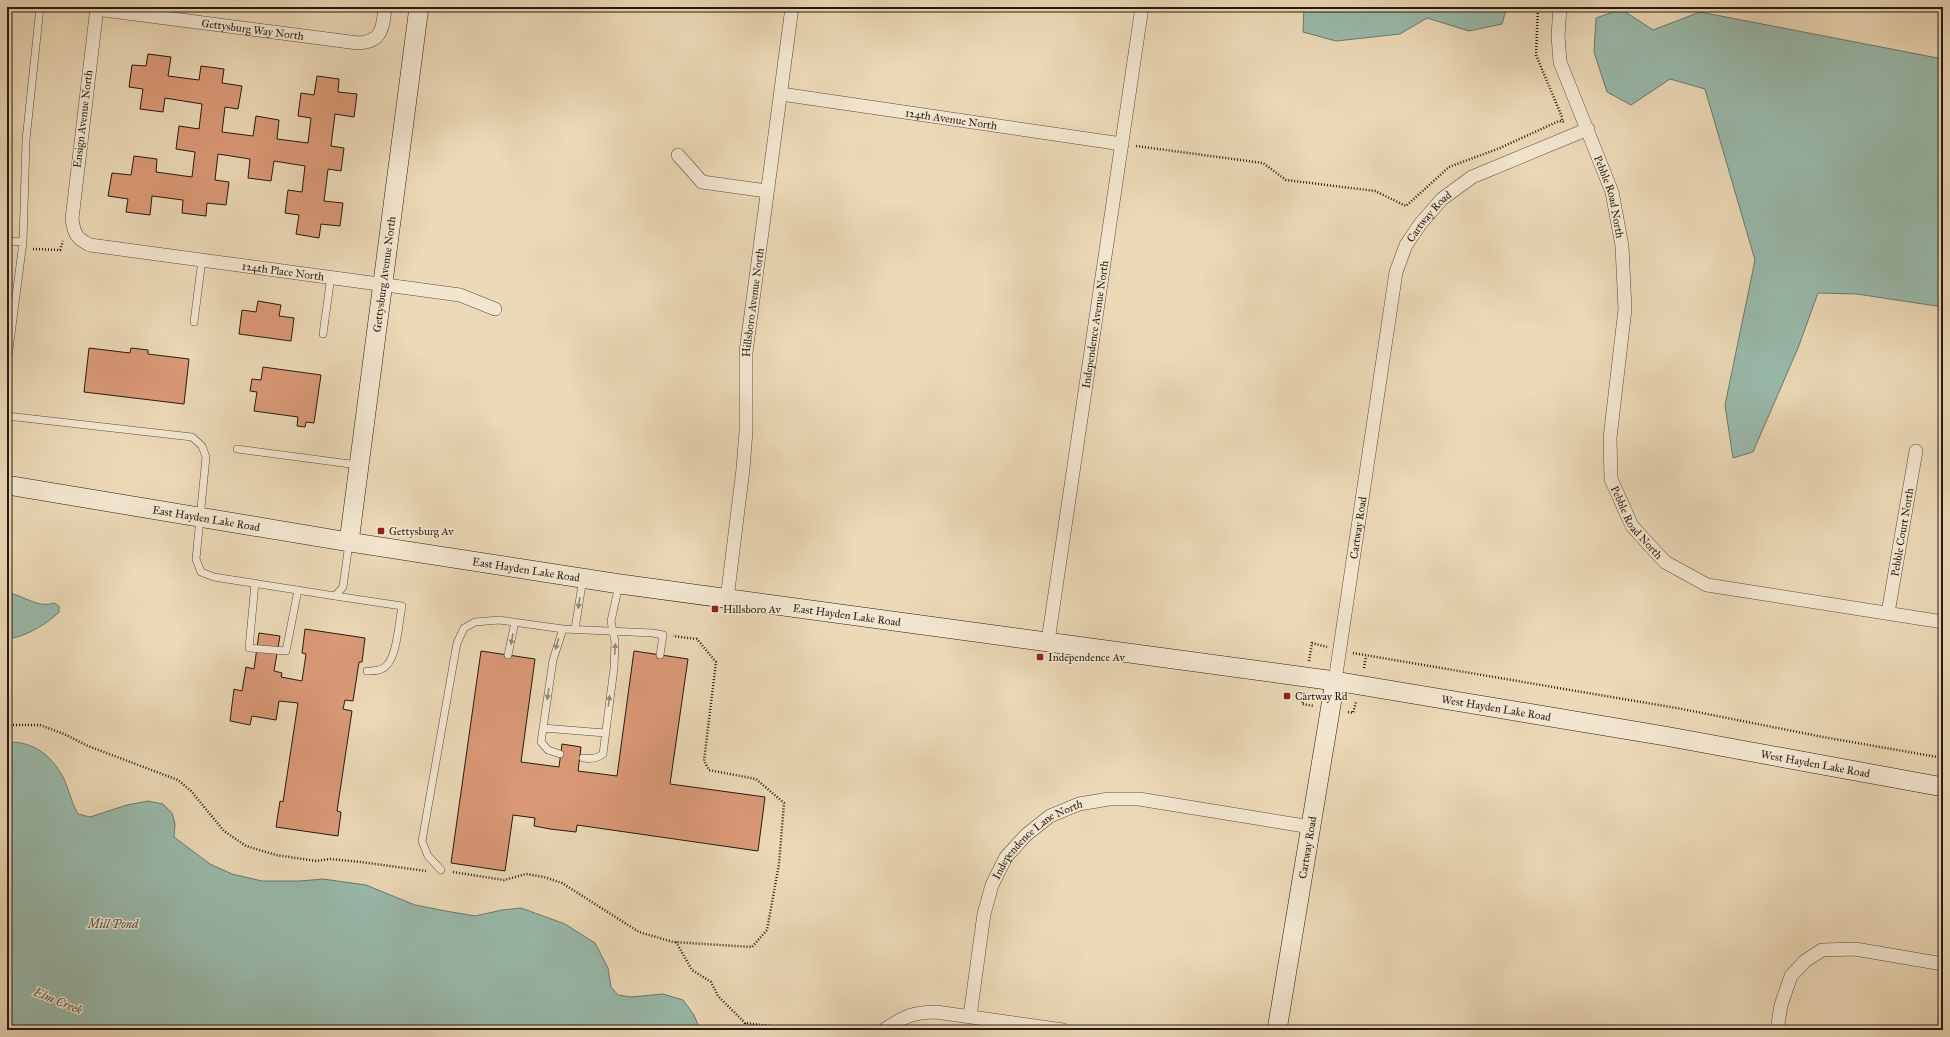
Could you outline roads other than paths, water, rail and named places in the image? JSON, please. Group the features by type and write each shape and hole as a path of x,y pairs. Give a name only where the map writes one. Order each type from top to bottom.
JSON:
{"main road":[{"name":"Gettysburg Avenue North","path":"349,542 358,465 384,285 420,7"},
{"name":"East Hayden Lake Road","path":"7,484 349,542 620,584 1048,641"},
{"name":"West Hayden Lake Road","path":"1048,641 1335,681 1665,736 1943,788"},
{"name":"Cartway Road","path":"1277,1030 1335,681"}],"street":[{"name":"Gettysburg Way North","path":"96,8 358,43 368,43 377,38 381,30 385,7"},
{"name":"Hillsboro Avenue North","path":"727,599 743,469 746,431 746,352 792,7"},
{"name":"Independence Avenue North","path":"1048,641 1142,7"},
{"name":"Pebble Road North","path":"1560,7 1558,36 1560,62 1612,192 1622,246 1626,310 1610,438 1611,479 1632,526 1665,562 1707,585 1943,622"},
{"name":"Ensign Avenue North","path":"73,231 72,219 96,8"},
{"name":"124th Avenue North","path":"781,94 1122,144"},
{"name":"Cartway Road","path":"1335,681 1396,272 1406,245 1421,223 1442,199 1472,177 1588,129"},
{"path":"678,156 702,182 767,191"},
{"name":"124th Place North","path":"73,231 79,240 90,245 460,294 495,309"},
{"name":"Pebble Court North","path":"1888,613 1916,451"},
{"name":"Independence Lane North","path":"970,1016 984,914 992,885 1006,857 1026,835 1050,816 1079,804 1109,799 1139,799 1311,827"},
{"path":"1777,1030 1781,1005 1792,976 1805,961 1822,950 1855,949 1943,964"},
{"path":"884,1030 900,1019 917,1012 936,1012 970,1016 1063,1030"}],"lane":[{"path":"7,365 22,245 26,140 40,7"},
{"path":"7,241 22,245"},
{"path":"194,322 202,260"},
{"path":"323,334 331,276"},
{"path":"7,416 192,437 202,446 206,457 196,558 202,572 214,577 402,606 392,657 387,666 376,672 367,671"},
{"path":"237,449 358,465"},
{"path":"335,596 342,587 349,542"},
{"path":"576,629 583,578"},
{"path":"255,583 249,648 286,651 298,590"},
{"path":"583,758 595,758 603,754 614,668 615,642 611,621 620,584"},
{"path":"441,870 428,856 422,841 457,643 464,628 475,622 499,620 563,629 663,635 660,655"},
{"path":"508,655 515,622"},
{"path":"560,754 548,750 540,742 544,728 553,660 563,629"},
{"path":"544,728 605,733"}],"water":[{"path":"1304,7 1507,7 1502,24 1469,31 1427,18 1400,34 1336,41 1303,32"},
{"path":"1621,9 1653,30 1700,12 1943,59 1943,307 1857,294 1818,293 1798,348 1753,452 1733,458 1725,405 1755,260 1705,89 1670,79 1631,105 1607,92 1594,52 1596,18"},
{"path":"13,594 33,602 43,604 54,603 59,606 59,612 35,630 13,638 7,638 7,598"},
{"name":"Mill Pond","path":"7,742 16,742 33,747 53,762 63,777 78,814 90,817 127,805 148,801 163,804 172,813 175,824 174,837 210,864 232,874 262,881 300,881 323,879 366,885 415,905 475,916 502,910 521,908 565,924 595,943 608,968 611,987 618,995 631,997 663,994 683,1000 694,1015 700,1030 7,1030"}],"place":[{"name":"Gettysburg Av","path":"381,531"},
{"name":"Hillsboro Av","path":"715,609"},
{"name":"Independence Av","path":"1040,657"},
{"name":"Cartway Rd","path":"1287,696"}],"water label":[{"name":"Elm Creek","path":"58,1001"}]}
